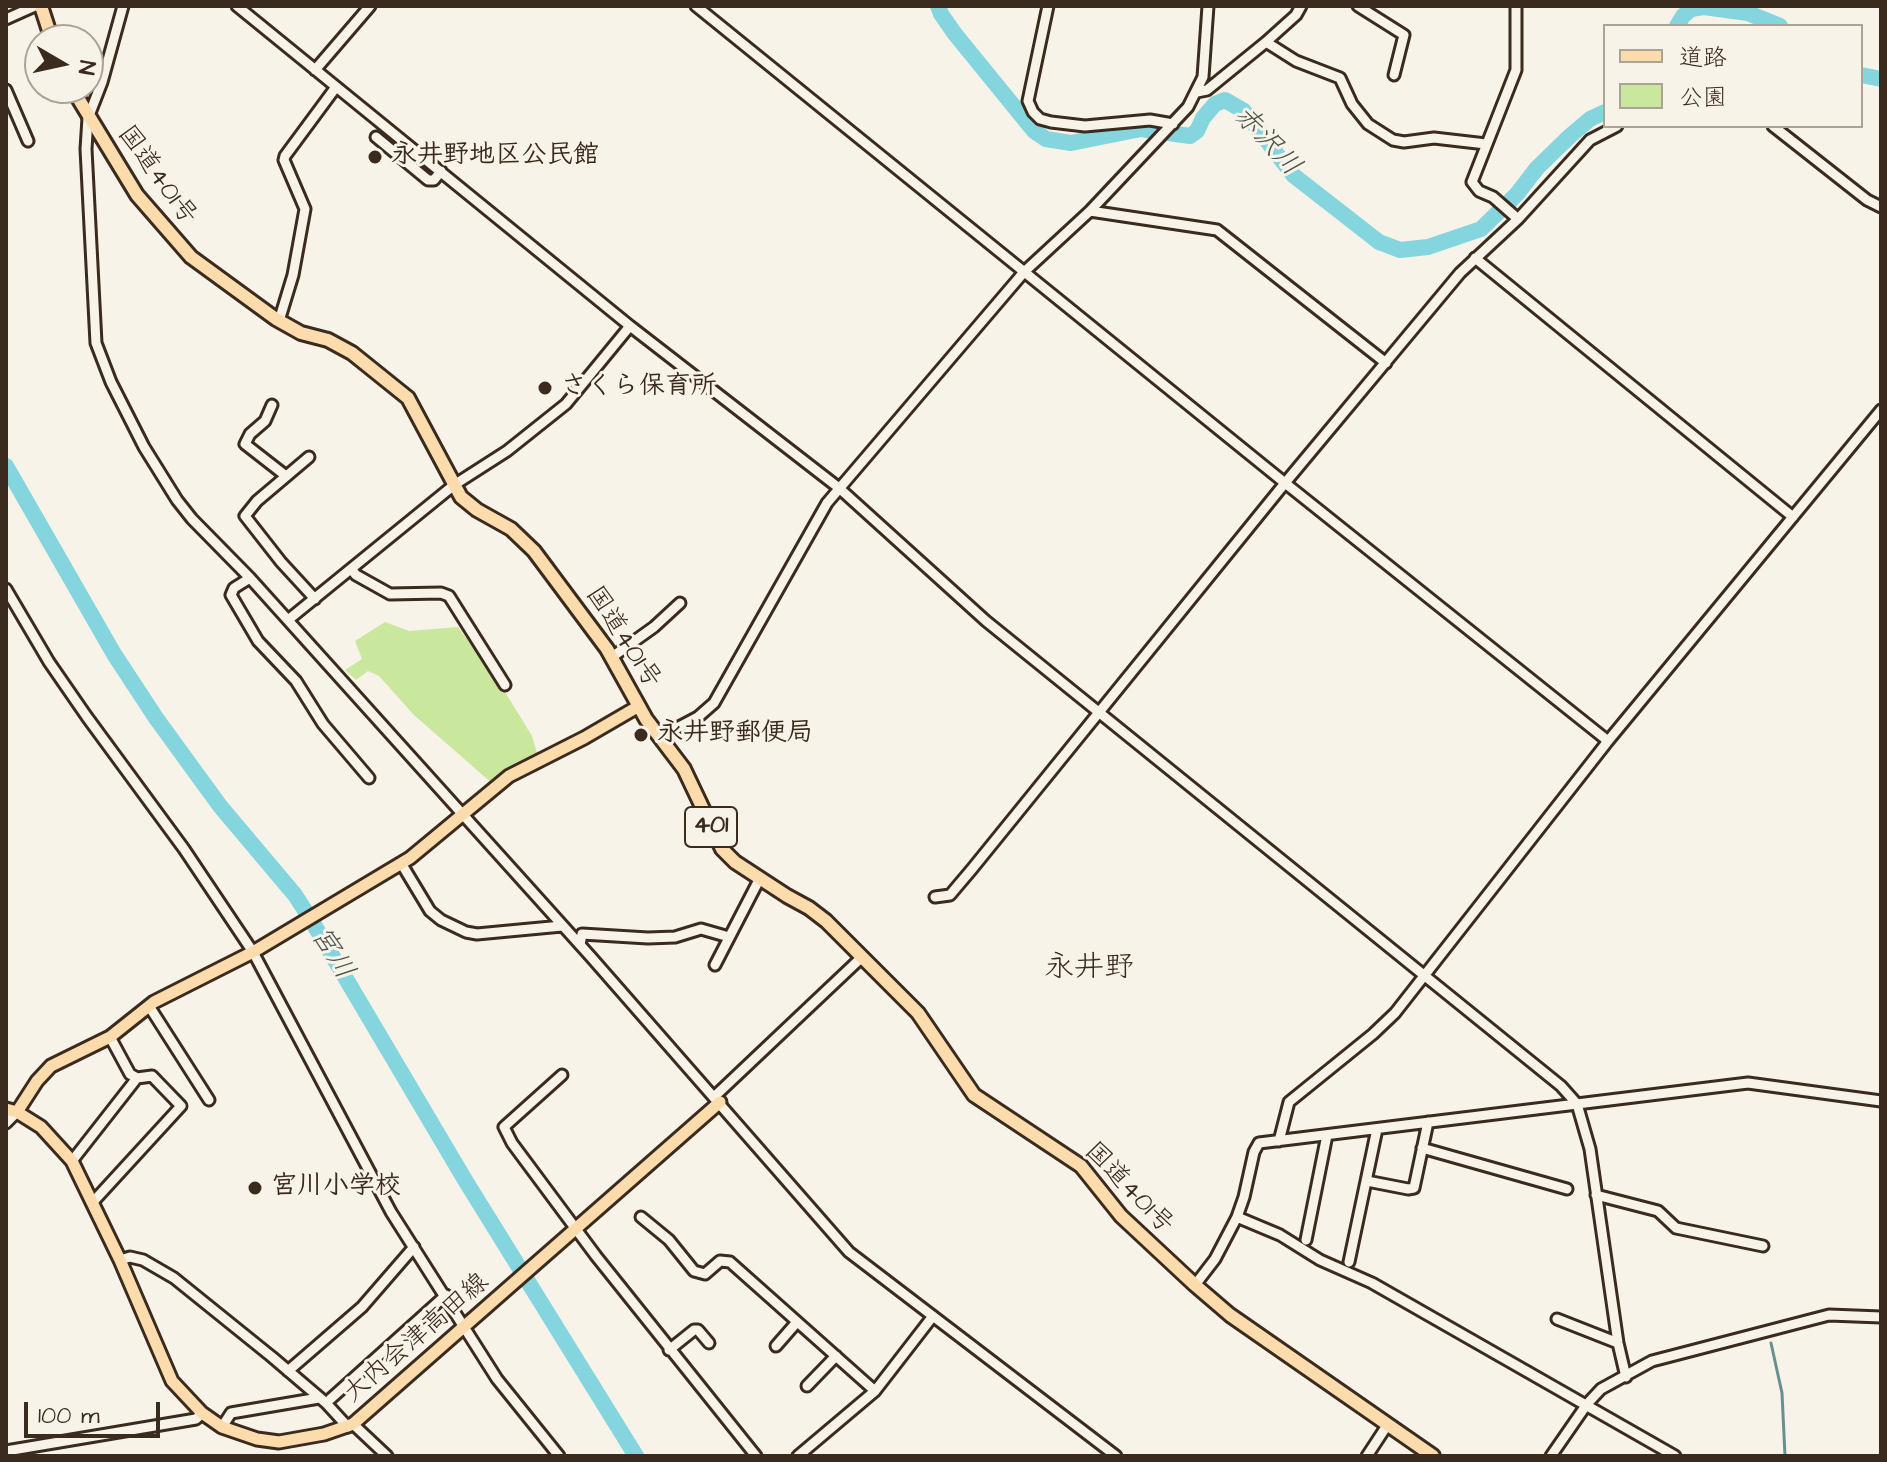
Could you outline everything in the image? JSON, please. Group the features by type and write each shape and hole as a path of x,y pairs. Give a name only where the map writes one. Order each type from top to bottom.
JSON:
{"highway":[{"name":"国道401号","path":"81,104 137,195 180,247 214,276 279,321 352,353 399,389 412,404 454,485 466,501 511,529 534,551 612,657 639,706 684,769 722,849 735,862 809,908 918,1013 974,1095 996,1113 1081,1166 1121,1216 1230,1315 1433,1456"}],"main road":[{"path":"11,1111 51,1066 110,1037 149,1006 253,952 401,863 509,776 639,706"},
{"name":"大内会津高田線","path":"11,1111 41,1127 72,1161 120,1260 172,1381 202,1413 222,1427 257,1439 279,1442 350,1426 468,1326 718,1099"}],"street":[{"path":"6,19 38,6"},
{"path":"123,6 102,82 88,118 86,149 96,343 137,434 177,500 718,1099 849,1252 1116,1456"},
{"path":"237,6 630,326 839,488 986,621 1561,1086 1577,1104 1590,1149 1618,1343 1626,1377"},
{"path":"315,70 370,6"},
{"path":"696,6 1608,741"},
{"path":"1048,6 1028,101 1040,119 1085,126 1150,120 1173,124"},
{"path":"660,737 698,717 714,703 821,512 839,488 1024,272 1090,211 1173,124 1197,92 1204,71 1208,6"},
{"path":"1197,92 1207,90 1266,42 1296,15 1301,6"},
{"path":"1358,6 1404,35 1394,75"},
{"path":"1516,6 1516,70 1472,182 1479,191 1493,197 1518,219"},
{"path":"1266,42 1296,61 1340,78 1352,104 1368,124 1393,140 1404,142 1434,138 1486,144"},
{"path":"279,321 293,275 305,209 284,160 336,87"},
{"path":"6,90 28,141"},
{"path":"935,897 950,895 1460,273 1518,219 1590,140 1613,128"},
{"path":"1776,128 1867,200 1881,207"},
{"path":"376,137 428,180 434,180 441,171"},
{"path":"1090,211 1217,230 1386,363"},
{"path":"1475,258 1793,517"},
{"path":"288,620 454,485 507,451 573,397 630,326"},
{"path":"272,405 265,421 250,434 245,444 286,476"},
{"path":"1279,1141 1289,1102 1395,1013 1608,741 1881,410"},
{"path":"309,457 249,509 245,516 315,599"},
{"path":"351,569 390,594 441,593 449,596 505,685"},
{"path":"250,578 234,588 231,595 258,641 296,681 323,724 369,778"},
{"path":"6,589 49,662 184,849 253,952 385,1199 414,1247 468,1326 497,1379 559,1456"},
{"path":"612,657 654,627 680,603"},
{"path":"401,863 430,911 466,932 477,934 562,926"},
{"path":"715,965 760,878"},
{"path":"580,945 582,934 675,937 701,929 729,937"},
{"path":"718,1099 862,957"},
{"path":"149,1006 209,1100"},
{"path":"92,1203 181,1106 152,1076 137,1078 130,1074 110,1037"},
{"path":"562,1075 504,1127 512,1143 573,1230 756,1456"},
{"path":"72,1161 137,1078"},
{"path":"1195,1285 1215,1259 1237,1217 1259,1143 1748,1083 1881,1101"},
{"path":"6,1123 11,1111"},
{"path":"1367,1181 1414,1188 1428,1122"},
{"path":"1349,1262 1377,1129"},
{"path":"1306,1240 1327,1135"},
{"path":"1422,1148 1567,1189"},
{"path":"1596,1195 1658,1211 1676,1228 1763,1246"},
{"path":"641,1217 669,1240 694,1271 705,1274 722,1260 730,1262 875,1391"},
{"path":"1237,1217 1280,1235 1320,1260 1350,1272 1675,1456"},
{"path":"288,1371 362,1307 414,1247"},
{"path":"120,1260 130,1257 143,1260 174,1278 387,1456"},
{"path":"222,1427 231,1413 322,1401 446,1295"},
{"path":"1551,1456 1601,1389 1652,1361 1829,1315 1881,1317"},
{"path":"799,1456 875,1391 933,1316"},
{"path":"1557,1319 1618,1343"},
{"path":"776,1346 797,1322"},
{"path":"669,1350 694,1330 698,1330 709,1343"},
{"path":"807,1386 836,1356"},
{"path":"6,1451 196,1419 202,1413"},
{"path":"1367,1456 1388,1424"}],"green space":[{"path":"385,622 409,631 458,627 502,687 532,736 537,753 494,785 414,715 379,676 368,671 356,680 345,670 362,659 355,641"}],"waterway":[{"name":"赤沢川","path":"938,6 955,34 1034,131 1046,139 1071,143 1141,129 1190,136 1197,131 1215,104 1225,100 1244,111 1293,175 1379,242 1400,250 1428,247 1481,229 1570,136 1590,119 1603,113"},
{"name":"赤沢川","path":"1678,24 1691,9 1704,7 1748,13 1775,24"},
{"name":"赤沢川","path":"1863,75 1881,79"},
{"name":"宮川","path":"6,466 114,654 156,718 220,806 295,895 313,923 465,1180 636,1456"},
{"path":"1771,1343 1782,1393 1785,1456"}],"place":[{"name":"永井野地区公民館","path":"375,157"},
{"name":"さくら保育所","path":"545,388"},
{"name":"永井野郵便局","path":"641,735"},
{"name":"宮川小学校","path":"255,1188"}],"district":[{"name":"永井野","path":"1089,970"}]}
